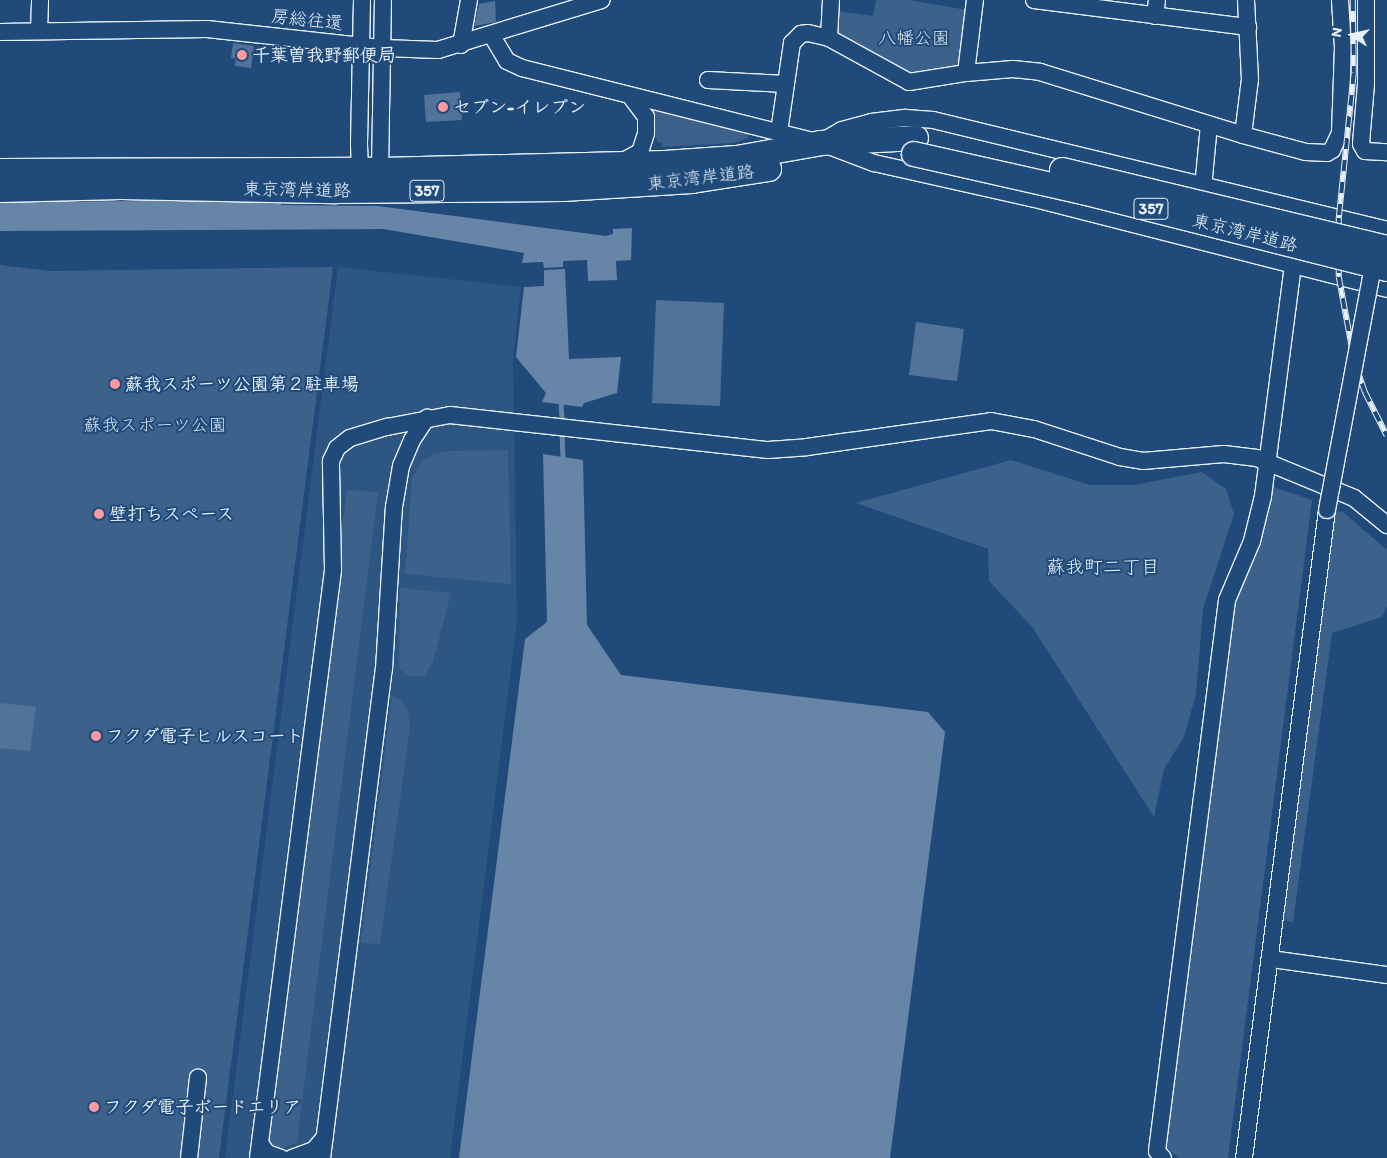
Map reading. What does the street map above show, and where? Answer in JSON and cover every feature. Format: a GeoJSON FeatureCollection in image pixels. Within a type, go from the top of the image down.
{"type":"FeatureCollection","features":[{"type":"Feature","properties":{"kind":"highway","name":"東京湾岸道路"},"geometry":{"type":"LineString","coordinates":[[0,190],[185,187],[737,158],[822,142],[917,155]]}},
{"type":"Feature","properties":{"kind":"highway","name":"東京湾岸道路"},"geometry":{"type":"LineString","coordinates":[[0,171],[369,177],[635,186],[726,177],[851,154],[917,155],[970,148],[1382,252]]}},
{"type":"Feature","properties":{"kind":"street"},"geometry":{"type":"LineString","coordinates":[[39,31],[40,0]]}},
{"type":"Feature","properties":{"kind":"street"},"geometry":{"type":"LineString","coordinates":[[362,0],[361,45],[369,177]]}},
{"type":"Feature","properties":{"kind":"street"},"geometry":{"type":"LineString","coordinates":[[369,177],[382,48],[383,0]]}},
{"type":"Feature","properties":{"kind":"street"},"geometry":{"type":"LineString","coordinates":[[461,45],[469,0]]}},
{"type":"Feature","properties":{"kind":"street"},"geometry":{"type":"LineString","coordinates":[[828,38],[831,0]]}},
{"type":"Feature","properties":{"kind":"street"},"geometry":{"type":"LineString","coordinates":[[966,73],[975,0]]}},
{"type":"Feature","properties":{"kind":"street"},"geometry":{"type":"LineString","coordinates":[[1034,0],[1156,8],[1248,27]]}},
{"type":"Feature","properties":{"kind":"street"},"geometry":{"type":"LineString","coordinates":[[1243,135],[1250,80],[1246,0]]}},
{"type":"Feature","properties":{"kind":"street"},"geometry":{"type":"LineString","coordinates":[[779,132],[786,84],[796,38],[808,33],[828,38],[909,82],[966,73],[1013,69],[1040,72],[1209,125],[1306,152],[1332,150],[1340,134],[1343,48],[1340,0]]}},
{"type":"Feature","properties":{"kind":"street"},"geometry":{"type":"LineString","coordinates":[[1366,0],[1366,84],[1361,144],[1365,151],[1387,152]]}},
{"type":"Feature","properties":{"kind":"street","name":"房総往還"},"geometry":{"type":"LineString","coordinates":[[0,32],[207,29],[382,48],[438,50],[492,36],[595,1]]}},
{"type":"Feature","properties":{"kind":"street"},"geometry":{"type":"LineString","coordinates":[[492,36],[503,56],[514,65],[631,97],[822,142],[851,154]]}},
{"type":"Feature","properties":{"kind":"street"},"geometry":{"type":"LineString","coordinates":[[708,80],[786,84]]}},
{"type":"Feature","properties":{"kind":"street"},"geometry":{"type":"LineString","coordinates":[[616,164],[640,152],[644,144],[646,118],[631,97]]}},
{"type":"Feature","properties":{"kind":"street"},"geometry":{"type":"LineString","coordinates":[[822,142],[842,130],[871,122],[906,118],[933,120],[1203,188],[1348,220],[1382,252],[1327,510],[1244,1158]]}},
{"type":"Feature","properties":{"kind":"street"},"geometry":{"type":"LineString","coordinates":[[1203,188],[1209,125]]}},
{"type":"Feature","properties":{"kind":"street"},"geometry":{"type":"LineString","coordinates":[[917,155],[1294,266],[1387,289]]}},
{"type":"Feature","properties":{"kind":"street"},"geometry":{"type":"LineString","coordinates":[[1345,278],[1348,220]]}},
{"type":"Feature","properties":{"kind":"street"},"geometry":{"type":"LineString","coordinates":[[1163,1158],[1157,1151],[1227,600],[1252,541],[1263,496],[1294,266]]}},
{"type":"Feature","properties":{"kind":"street"},"geometry":{"type":"LineString","coordinates":[[281,1158],[259,1151],[333,570],[331,461],[337,448],[350,438],[426,418],[450,414],[535,426],[768,450],[806,447],[991,421],[1034,429],[1120,457],[1143,460],[1224,454],[1267,461],[1354,498],[1387,525]]}},
{"type":"Feature","properties":{"kind":"street"},"geometry":{"type":"LineString","coordinates":[[322,1158],[384,669],[394,507],[401,466],[412,440],[426,418]]}},
{"type":"Feature","properties":{"kind":"street"},"geometry":{"type":"LineString","coordinates":[[1271,959],[1387,975]]}},
{"type":"Feature","properties":{"kind":"street"},"geometry":{"type":"LineString","coordinates":[[189,1158],[198,1078]]}},
{"type":"Feature","properties":{"kind":"street"},"geometry":{"type":"LineString","coordinates":[[292,1158],[314,1150],[325,1137]]}},
{"type":"Feature","properties":{"kind":"shaded area"},"geometry":{"type":"Polygon","coordinates":[[[280,200],[281,205],[378,206],[606,236],[613,234],[613,229],[632,228],[631,260],[616,261],[617,280],[588,281],[587,260],[563,261],[563,267],[544,268],[543,262],[522,263],[524,253],[383,229],[0,231],[0,202],[280,200]]]}},
{"type":"Feature","properties":{"kind":"shaded area"},"geometry":{"type":"Polygon","coordinates":[[[338,267],[521,287],[513,359],[517,622],[450,1158],[225,1158],[338,267]]]}},
{"type":"Feature","properties":{"kind":"shaded area"},"geometry":{"type":"Polygon","coordinates":[[[565,269],[569,359],[621,357],[617,393],[584,403],[582,407],[542,402],[546,393],[516,357],[524,287],[544,286],[544,270],[565,269]]]}},
{"type":"Feature","properties":{"kind":"shaded area"},"geometry":{"type":"Polygon","coordinates":[[[543,454],[583,460],[587,625],[621,675],[928,712],[945,732],[890,1158],[459,1158],[525,639],[547,622],[543,454]]]}},
{"type":"Feature","properties":{"kind":"green space","name":"八幡公園"},"geometry":{"type":"Polygon","coordinates":[[[876,0],[908,0],[967,10],[960,68],[911,77],[831,37],[836,11],[873,16],[876,0]]]}},
{"type":"Feature","properties":{"kind":"green space"},"geometry":{"type":"Polygon","coordinates":[[[651,110],[748,133],[748,138],[734,143],[662,147],[662,143],[657,142],[651,110]]]}},
{"type":"Feature","properties":{"kind":"green space","name":"蘇我スポーツ公園"},"geometry":{"type":"Polygon","coordinates":[[[0,265],[50,271],[333,267],[219,1158],[0,1158],[0,265]]]}},
{"type":"Feature","properties":{"kind":"green space"},"geometry":{"type":"Polygon","coordinates":[[[508,450],[511,584],[405,574],[412,478],[422,462],[433,454],[450,451],[508,450]]]}},
{"type":"Feature","properties":{"kind":"green space"},"geometry":{"type":"Polygon","coordinates":[[[1011,460],[1090,485],[1134,485],[1202,472],[1226,489],[1234,514],[1203,609],[1196,694],[1184,737],[1164,769],[1154,817],[1033,628],[989,581],[988,549],[856,503],[1011,460]]]}},
{"type":"Feature","properties":{"kind":"green space"},"geometry":{"type":"Polygon","coordinates":[[[1273,487],[1312,500],[1228,1158],[1179,1158],[1165,1146],[1237,594],[1258,551],[1273,487]]]}},
{"type":"Feature","properties":{"kind":"green space"},"geometry":{"type":"Polygon","coordinates":[[[347,490],[378,492],[297,1143],[279,1149],[270,1143],[266,1134],[347,490]]]}},
{"type":"Feature","properties":{"kind":"green space"},"geometry":{"type":"Polygon","coordinates":[[[1333,511],[1343,512],[1387,550],[1387,606],[1382,617],[1332,633],[1293,922],[1281,920],[1333,511]]]}},
{"type":"Feature","properties":{"kind":"green space"},"geometry":{"type":"Polygon","coordinates":[[[400,588],[451,593],[433,662],[424,676],[409,676],[399,668],[400,588]]]}},
{"type":"Feature","properties":{"kind":"green space"},"geometry":{"type":"Polygon","coordinates":[[[392,697],[401,700],[408,710],[410,727],[380,944],[361,943],[392,697]]]}},
{"type":"Feature","properties":{"kind":"building"},"geometry":{"type":"Polygon","coordinates":[[[495,1],[496,22],[474,26],[479,4],[495,1]]]}},
{"type":"Feature","properties":{"kind":"building"},"geometry":{"type":"Polygon","coordinates":[[[233,43],[254,46],[251,68],[235,66],[236,59],[231,58],[233,43]]]}},
{"type":"Feature","properties":{"kind":"building","name":"セブン-イレブン"},"geometry":{"type":"Polygon","coordinates":[[[460,92],[462,120],[426,122],[424,95],[460,92]]]}},
{"type":"Feature","properties":{"kind":"building"},"geometry":{"type":"Polygon","coordinates":[[[656,300],[724,303],[720,406],[652,403],[656,300]]]}},
{"type":"Feature","properties":{"kind":"building"},"geometry":{"type":"Polygon","coordinates":[[[916,322],[964,329],[957,381],[909,375],[916,322]]]}},
{"type":"Feature","properties":{"kind":"building"},"geometry":{"type":"Polygon","coordinates":[[[0,703],[36,707],[30,751],[0,748],[0,703]]]}},
{"type":"Feature","properties":{"kind":"waterway"},"geometry":{"type":"LineString","coordinates":[[561,401],[562,423]]}},
{"type":"Feature","properties":{"kind":"waterway"},"geometry":{"type":"LineString","coordinates":[[562,431],[563,463]]}},
{"type":"Feature","properties":{"kind":"railway"},"geometry":{"type":"LineString","coordinates":[[1353,0],[1354,73],[1339,218],[1339,277],[1355,363],[1365,392],[1387,436]]}},
{"type":"Feature","properties":{"kind":"place","name":"千葉曽我野郵便局"},"geometry":{"type":"Point","coordinates":[242,55]}},
{"type":"Feature","properties":{"kind":"place","name":"セブン-イレブン"},"geometry":{"type":"Point","coordinates":[443,107]}},
{"type":"Feature","properties":{"kind":"place","name":"蘇我スポーツ公園第２駐車場"},"geometry":{"type":"Point","coordinates":[115,384]}},
{"type":"Feature","properties":{"kind":"place","name":"壁打ちスペース"},"geometry":{"type":"Point","coordinates":[99,514]}},
{"type":"Feature","properties":{"kind":"place","name":"フクダ電子ヒルスコート"},"geometry":{"type":"Point","coordinates":[96,736]}},
{"type":"Feature","properties":{"kind":"place","name":"フクダ電子ボードエリア"},"geometry":{"type":"Point","coordinates":[94,1107]}},
{"type":"Feature","properties":{"kind":"district","name":"蘇我町二丁目"},"geometry":{"type":"Point","coordinates":[1103,567]}}]}
